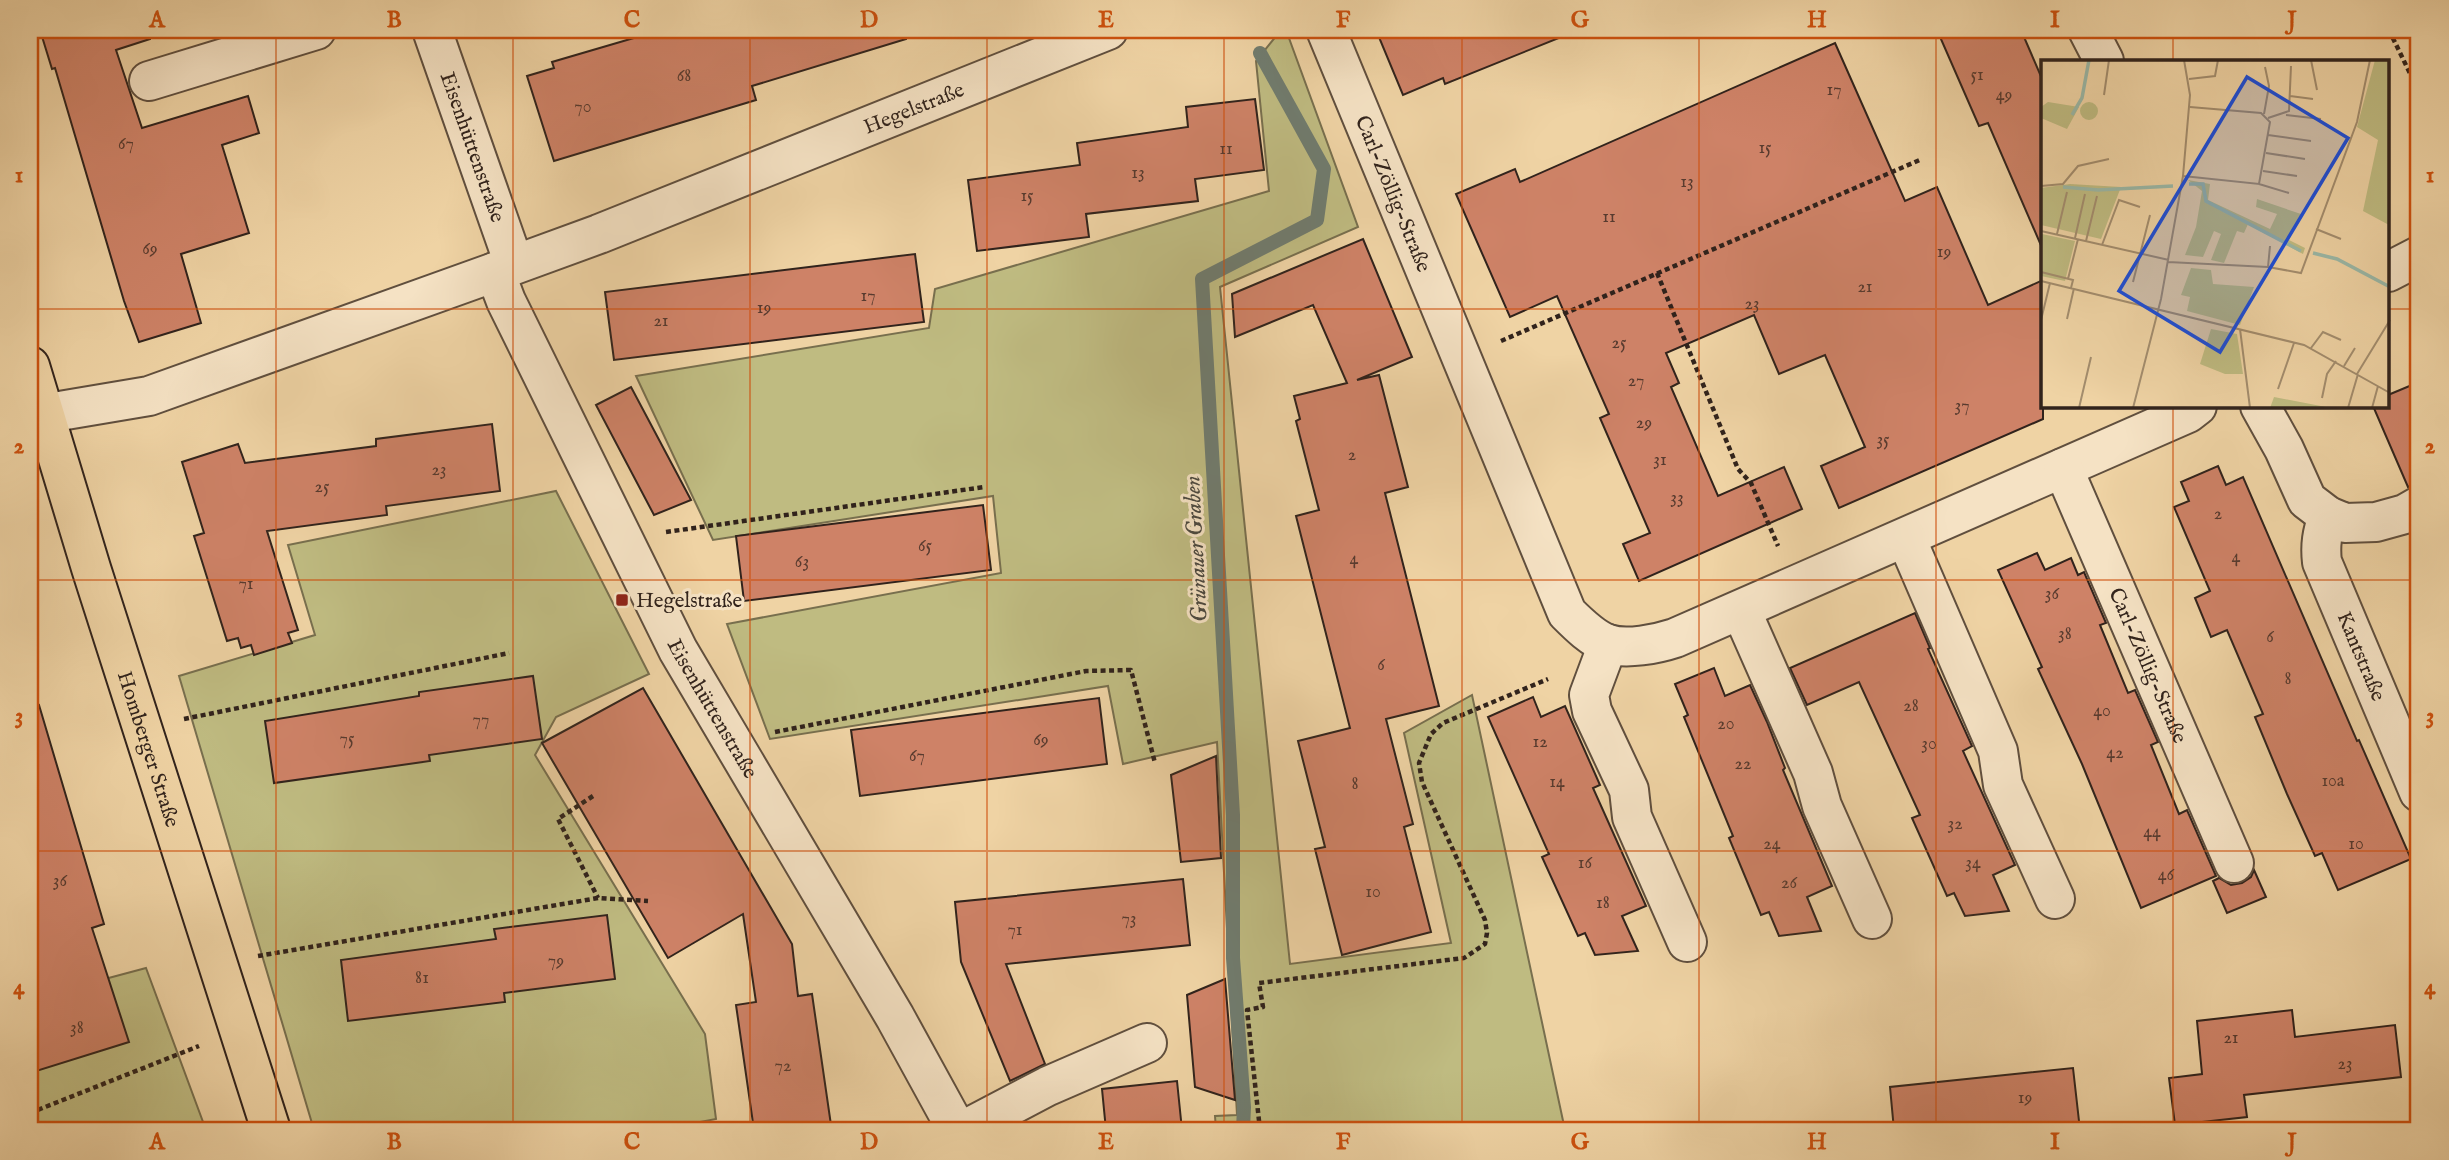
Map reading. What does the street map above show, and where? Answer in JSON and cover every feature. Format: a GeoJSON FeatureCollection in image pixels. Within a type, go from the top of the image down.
{"type":"FeatureCollection","features":[{"type":"Feature","properties":{"kind":"main road","name":"Homberger Straße"},"geometry":{"type":"LineString","coordinates":[[30,366],[37,414],[271,1130]]}},
{"type":"Feature","properties":{"kind":"street"},"geometry":{"type":"LineString","coordinates":[[149,81],[316,30]]}},
{"type":"Feature","properties":{"kind":"street","name":"Eisenhüttenstraße"},"geometry":{"type":"LineString","coordinates":[[432,30],[505,268],[506,301],[678,650],[895,1017],[957,1130]]}},
{"type":"Feature","properties":{"kind":"street","name":"Hegelstraße"},"geometry":{"type":"LineString","coordinates":[[37,414],[149,396],[599,234],[1108,30]]}},
{"type":"Feature","properties":{"kind":"street","name":"Carl-Zöllig-Straße"},"geometry":{"type":"LineString","coordinates":[[1326,30],[1567,613],[1606,650]]}},
{"type":"Feature","properties":{"kind":"street"},"geometry":{"type":"LineString","coordinates":[[2088,30],[2103,60]]}},
{"type":"Feature","properties":{"kind":"street"},"geometry":{"type":"LineString","coordinates":[[2390,271],[2419,256]]}},
{"type":"Feature","properties":{"kind":"street"},"geometry":{"type":"LineString","coordinates":[[1687,942],[1632,817],[1629,790],[1592,711],[1589,695],[1606,650],[1650,646],[1675,638],[2194,408]]}},
{"type":"Feature","properties":{"kind":"street"},"geometry":{"type":"LineString","coordinates":[[2261,408],[2307,500],[2328,516],[2345,523],[2376,522],[2419,506]]}},
{"type":"Feature","properties":{"kind":"street","name":"Carl-Zöllig-Straße"},"geometry":{"type":"LineString","coordinates":[[2063,468],[2234,863]]}},
{"type":"Feature","properties":{"kind":"street","name":"Kantstraße"},"geometry":{"type":"LineString","coordinates":[[2328,516],[2321,534],[2322,562],[2419,792]]}},
{"type":"Feature","properties":{"kind":"street"},"geometry":{"type":"LineString","coordinates":[[1906,538],[1998,751],[2003,785],[2054,899]]}},
{"type":"Feature","properties":{"kind":"street"},"geometry":{"type":"LineString","coordinates":[[1741,610],[1813,773],[1822,806],[1872,919]]}},
{"type":"Feature","properties":{"kind":"street"},"geometry":{"type":"LineString","coordinates":[[964,1130],[1048,1086],[1147,1043]]}},
{"type":"Feature","properties":{"kind":"path"},"geometry":{"type":"LineString","coordinates":[[2389,30],[2419,92]]}},
{"type":"Feature","properties":{"kind":"path"},"geometry":{"type":"LineString","coordinates":[[1461,358],[1922,159]]}},
{"type":"Feature","properties":{"kind":"path"},"geometry":{"type":"LineString","coordinates":[[1657,273],[1738,469],[1751,482],[1762,507]]}},
{"type":"Feature","properties":{"kind":"path"},"geometry":{"type":"LineString","coordinates":[[624,538],[984,486]]}},
{"type":"Feature","properties":{"kind":"path"},"geometry":{"type":"LineString","coordinates":[[1260,1130],[1247,1010],[1263,1007],[1259,983],[1464,958],[1485,944],[1485,920],[1422,782],[1419,763],[1431,734],[1443,723],[1606,650]]}},
{"type":"Feature","properties":{"kind":"path"},"geometry":{"type":"LineString","coordinates":[[176,720],[509,653]]}},
{"type":"Feature","properties":{"kind":"path"},"geometry":{"type":"LineString","coordinates":[[732,741],[1086,671],[1131,670],[1155,762]]}},
{"type":"Feature","properties":{"kind":"path"},"geometry":{"type":"LineString","coordinates":[[593,796],[558,819],[598,898]]}},
{"type":"Feature","properties":{"kind":"path"},"geometry":{"type":"LineString","coordinates":[[254,957],[598,898],[648,901]]}},
{"type":"Feature","properties":{"kind":"path"},"geometry":{"type":"LineString","coordinates":[[30,1113],[239,1030]]}},
{"type":"Feature","properties":{"kind":"shaded area"},"geometry":{"type":"Polygon","coordinates":[[[1281,30],[1286,30],[1358,227],[1220,287],[1290,964],[1451,943],[1404,733],[1472,695],[1565,1130],[1216,1130],[1215,1116],[1237,1115],[1217,742],[1123,764],[1108,686],[770,739],[727,624],[1001,573],[993,496],[713,540],[636,376],[929,328],[935,289],[1269,191],[1256,61],[1281,30]]]}},
{"type":"Feature","properties":{"kind":"shaded area"},"geometry":{"type":"Polygon","coordinates":[[[556,491],[649,674],[556,717],[535,755],[705,1034],[716,1119],[658,1130],[314,1130],[179,676],[315,635],[288,545],[556,491]]]}},
{"type":"Feature","properties":{"kind":"shaded area"},"geometry":{"type":"Polygon","coordinates":[[[146,968],[206,1130],[30,1130],[30,999],[146,968]]]}},
{"type":"Feature","properties":{"kind":"building"},"geometry":{"type":"Polygon","coordinates":[[[40,30],[149,30],[150,39],[116,50],[142,128],[248,96],[259,133],[222,145],[249,233],[181,254],[201,323],[139,342],[124,301],[55,68],[52,69],[40,30]]]}},
{"type":"Feature","properties":{"kind":"building"},"geometry":{"type":"Polygon","coordinates":[[[661,30],[905,30],[906,39],[752,86],[756,100],[554,161],[527,76],[554,68],[552,62],[661,30]]]}},
{"type":"Feature","properties":{"kind":"building"},"geometry":{"type":"Polygon","coordinates":[[[1376,30],[1576,31],[1445,84],[1443,78],[1403,95],[1376,30]]]}},
{"type":"Feature","properties":{"kind":"building"},"geometry":{"type":"Polygon","coordinates":[[[1937,30],[2021,30],[2041,76],[2041,245],[1988,123],[1979,126],[1937,30]]]}},
{"type":"Feature","properties":{"kind":"building"},"geometry":{"type":"Polygon","coordinates":[[[1835,43],[1905,201],[1937,187],[1988,305],[2041,281],[2043,419],[1839,508],[1821,466],[1865,447],[1825,355],[1779,374],[1754,315],[1666,353],[1679,383],[1671,387],[1718,496],[1784,467],[1802,509],[1639,581],[1623,544],[1650,533],[1600,418],[1609,414],[1557,296],[1510,317],[1456,194],[1515,169],[1520,182],[1835,43]]]}},
{"type":"Feature","properties":{"kind":"building"},"geometry":{"type":"Polygon","coordinates":[[[1255,99],[1264,170],[1195,179],[1198,201],[1086,214],[1089,237],[977,251],[968,180],[1080,165],[1077,143],[1188,127],[1186,107],[1255,99]]]}},
{"type":"Feature","properties":{"kind":"building"},"geometry":{"type":"Polygon","coordinates":[[[1363,239],[1412,357],[1357,380],[1379,375],[1408,487],[1385,493],[1439,706],[1386,719],[1413,824],[1404,827],[1431,932],[1342,955],[1315,849],[1325,847],[1298,741],[1350,728],[1296,516],[1319,510],[1296,421],[1300,419],[1294,396],[1347,383],[1313,305],[1235,337],[1232,294],[1363,239]]]}},
{"type":"Feature","properties":{"kind":"building"},"geometry":{"type":"Polygon","coordinates":[[[915,254],[924,322],[614,360],[605,292],[915,254]]]}},
{"type":"Feature","properties":{"kind":"building"},"geometry":{"type":"Polygon","coordinates":[[[2419,382],[2419,484],[2408,487],[2374,408],[2390,408],[2390,394],[2419,382]]]}},
{"type":"Feature","properties":{"kind":"building"},"geometry":{"type":"Polygon","coordinates":[[[631,387],[691,500],[654,515],[596,405],[631,387]]]}},
{"type":"Feature","properties":{"kind":"building"},"geometry":{"type":"Polygon","coordinates":[[[492,424],[500,491],[386,506],[387,515],[267,531],[298,630],[288,633],[292,643],[254,655],[251,645],[241,648],[238,638],[227,641],[194,536],[204,533],[182,462],[238,444],[245,463],[376,446],[376,439],[492,424]]]}},
{"type":"Feature","properties":{"kind":"building"},"geometry":{"type":"Polygon","coordinates":[[[2218,466],[2226,485],[2243,477],[2411,859],[2338,890],[2322,853],[2315,856],[2287,794],[2255,717],[2263,714],[2227,630],[2211,637],[2195,598],[2210,591],[2174,507],[2189,501],[2181,482],[2218,466]]]}},
{"type":"Feature","properties":{"kind":"building"},"geometry":{"type":"Polygon","coordinates":[[[983,505],[991,570],[744,601],[736,536],[983,505]]]}},
{"type":"Feature","properties":{"kind":"building"},"geometry":{"type":"Polygon","coordinates":[[[2037,553],[2045,570],[2071,558],[2078,575],[2084,572],[2106,623],[2100,625],[2128,693],[2135,690],[2158,742],[2151,745],[2179,814],[2187,810],[2216,876],[2141,908],[2082,764],[2038,669],[2042,667],[1998,570],[2037,553]]]}},
{"type":"Feature","properties":{"kind":"building"},"geometry":{"type":"Polygon","coordinates":[[[1915,613],[1930,648],[1928,649],[1972,746],[1963,751],[2015,865],[1993,875],[2009,911],[1965,916],[1954,893],[1947,896],[1912,818],[1920,815],[1859,682],[1807,705],[1790,668],[1915,613]]]}},
{"type":"Feature","properties":{"kind":"building"},"geometry":{"type":"Polygon","coordinates":[[[1714,668],[1725,696],[1750,685],[1767,722],[1785,768],[1783,770],[1832,886],[1807,897],[1821,931],[1779,936],[1769,912],[1761,915],[1729,838],[1733,836],[1684,717],[1688,715],[1675,684],[1714,668]]]}},
{"type":"Feature","properties":{"kind":"building"},"geometry":{"type":"Polygon","coordinates":[[[533,676],[542,739],[429,755],[430,761],[274,783],[265,721],[419,696],[419,692],[533,676]]]}},
{"type":"Feature","properties":{"kind":"building"},"geometry":{"type":"Polygon","coordinates":[[[643,688],[792,944],[798,996],[812,994],[831,1125],[795,1130],[754,1130],[736,1005],[756,1002],[743,914],[668,958],[542,743],[643,688]]]}},
{"type":"Feature","properties":{"kind":"building"},"geometry":{"type":"Polygon","coordinates":[[[1533,697],[1541,717],[1565,706],[1600,785],[1593,788],[1646,906],[1622,916],[1638,951],[1595,955],[1585,933],[1578,936],[1542,857],[1549,854],[1488,717],[1533,697]]]}},
{"type":"Feature","properties":{"kind":"building"},"geometry":{"type":"Polygon","coordinates":[[[1099,698],[1107,764],[860,796],[851,730],[1099,698]]]}},
{"type":"Feature","properties":{"kind":"building"},"geometry":{"type":"Polygon","coordinates":[[[39,705],[104,924],[92,928],[129,1042],[30,1073],[30,707],[39,705]]]}},
{"type":"Feature","properties":{"kind":"building"},"geometry":{"type":"Polygon","coordinates":[[[1216,756],[1221,858],[1181,862],[1171,775],[1216,756]]]}},
{"type":"Feature","properties":{"kind":"building"},"geometry":{"type":"Polygon","coordinates":[[[2254,870],[2266,897],[2227,913],[2213,881],[2219,878],[2231,885],[2242,883],[2251,877],[2254,870]]]}},
{"type":"Feature","properties":{"kind":"building"},"geometry":{"type":"Polygon","coordinates":[[[1183,879],[1190,945],[1006,964],[1045,1064],[1010,1081],[961,962],[955,902],[1183,879]]]}},
{"type":"Feature","properties":{"kind":"building"},"geometry":{"type":"Polygon","coordinates":[[[607,915],[615,979],[504,993],[505,1002],[348,1021],[341,960],[496,939],[494,929],[607,915]]]}},
{"type":"Feature","properties":{"kind":"building"},"geometry":{"type":"Polygon","coordinates":[[[1225,979],[1235,1100],[1195,1087],[1187,995],[1225,979]]]}},
{"type":"Feature","properties":{"kind":"building"},"geometry":{"type":"Polygon","coordinates":[[[2292,1010],[2295,1037],[2395,1025],[2401,1077],[2244,1095],[2247,1117],[2175,1125],[2169,1078],[2202,1074],[2197,1021],[2292,1010]]]}},
{"type":"Feature","properties":{"kind":"building"},"geometry":{"type":"Polygon","coordinates":[[[2073,1068],[2080,1130],[1894,1130],[1890,1087],[2073,1068]]]}},
{"type":"Feature","properties":{"kind":"building"},"geometry":{"type":"Polygon","coordinates":[[[1177,1081],[1182,1130],[1106,1130],[1102,1089],[1177,1081]]]}},
{"type":"Feature","properties":{"kind":"waterway","name":"Grünauer Graben"},"geometry":{"type":"LineString","coordinates":[[1243,1130],[1244,1107],[1233,958],[1233,815],[1202,279],[1317,220],[1324,169],[1260,53]]}},
{"type":"Feature","properties":{"kind":"place","name":"Hegelstraße"},"geometry":{"type":"Point","coordinates":[622,600]}}]}
